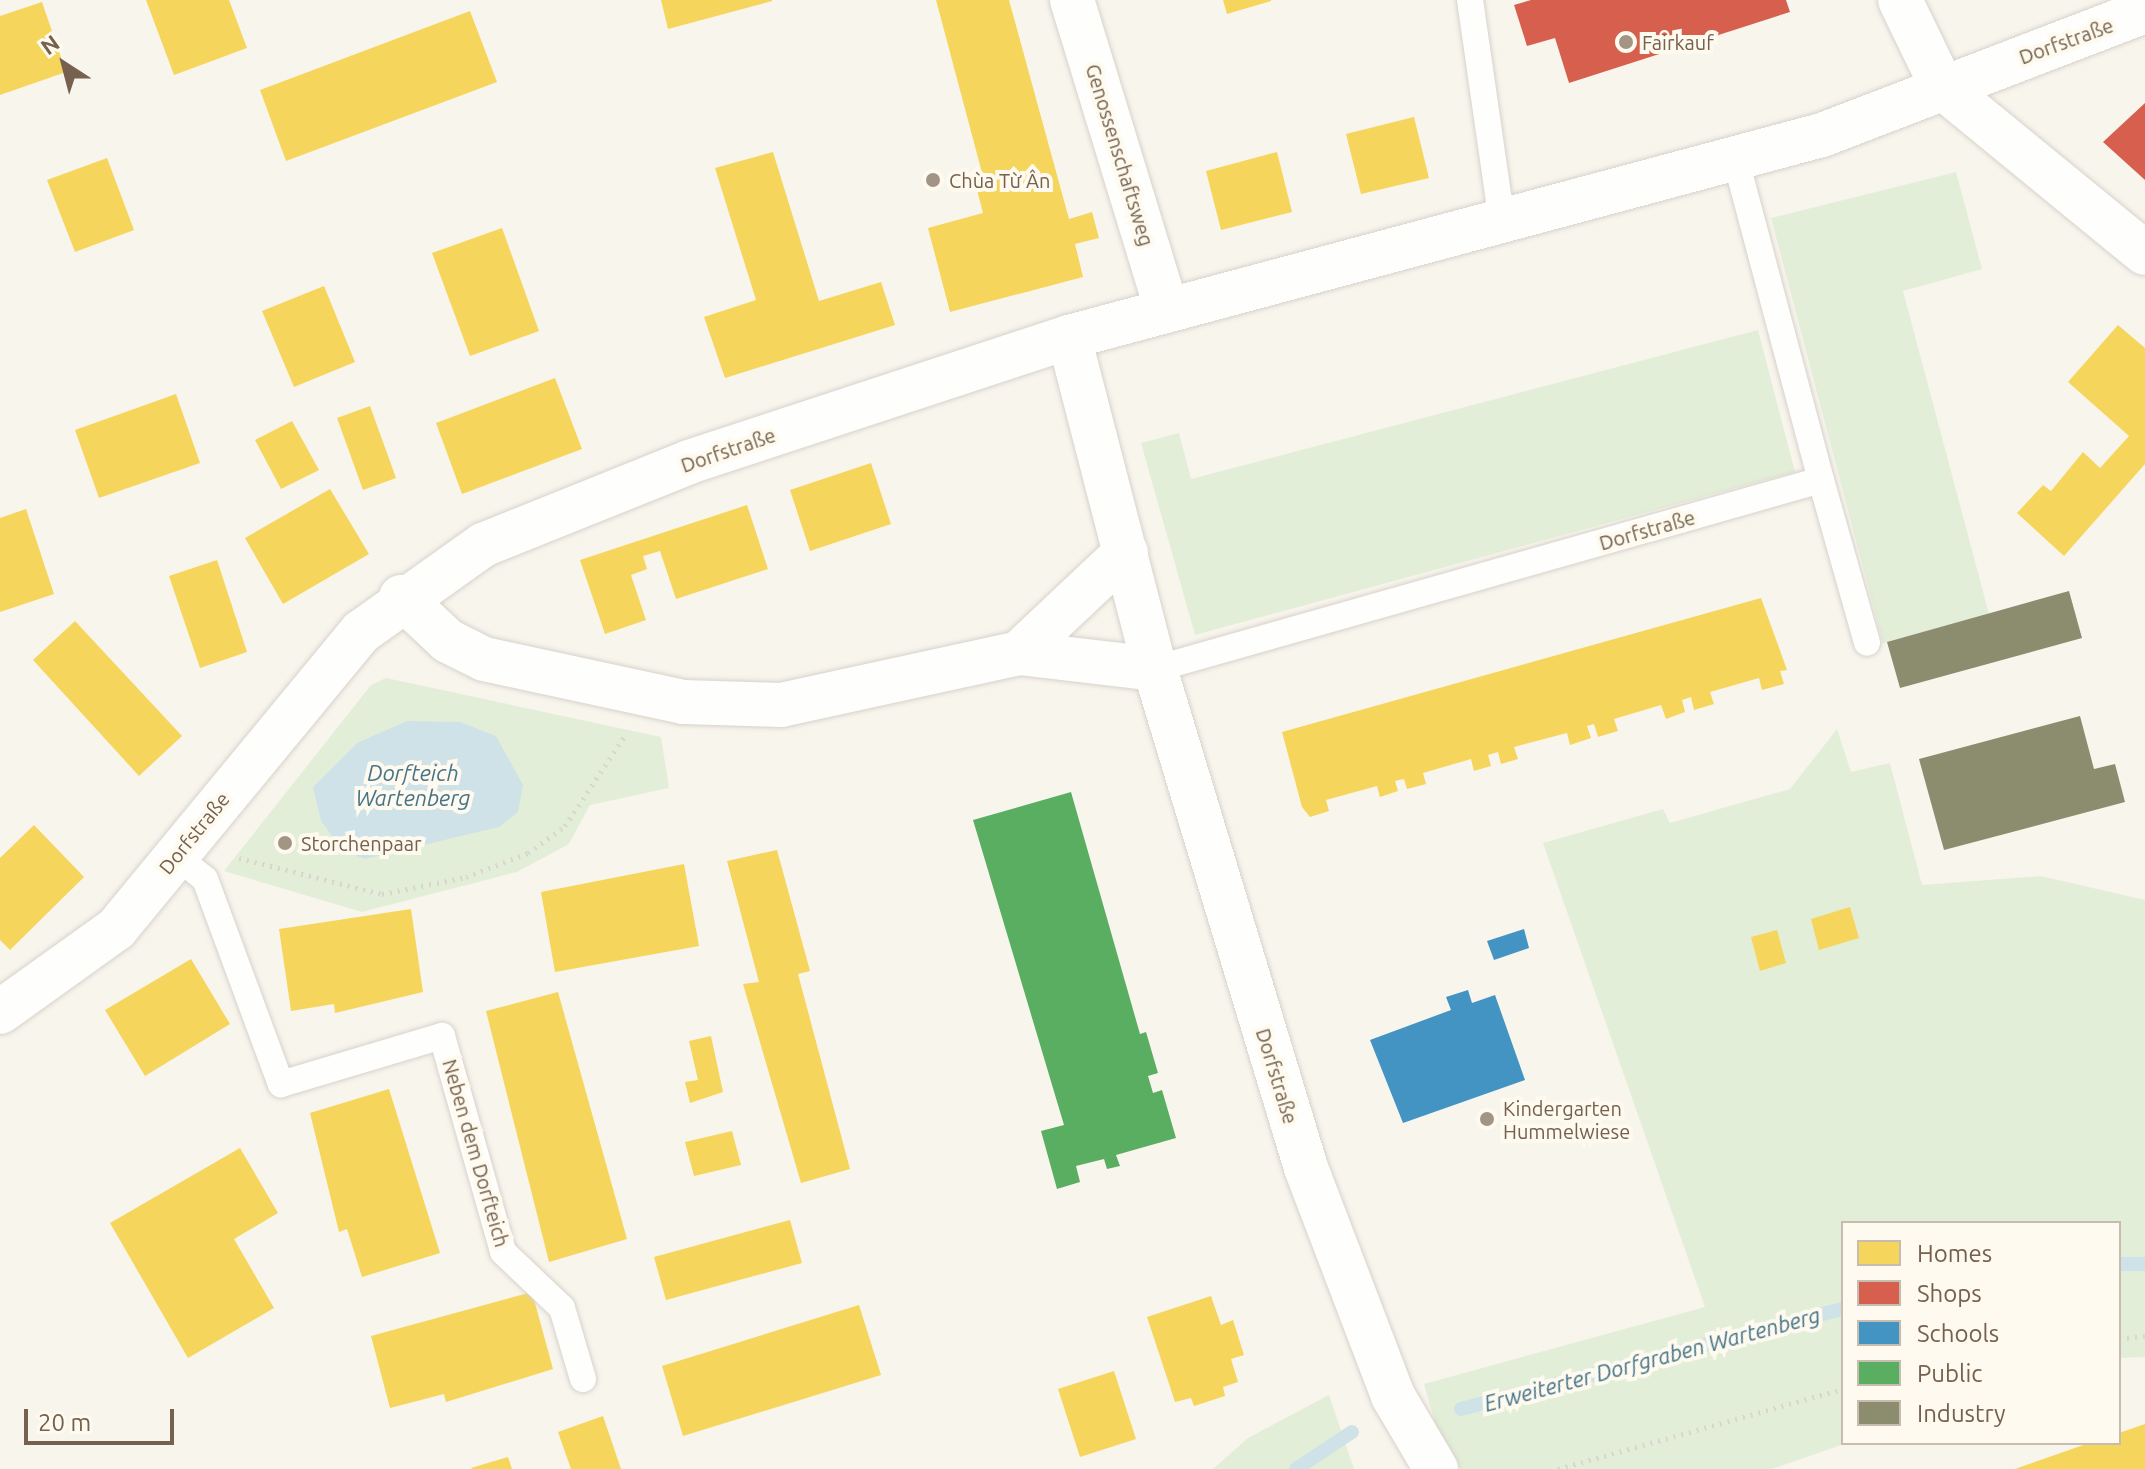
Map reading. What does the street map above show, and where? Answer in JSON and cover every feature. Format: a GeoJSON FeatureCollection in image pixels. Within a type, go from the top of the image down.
{"type":"FeatureCollection","features":[{"type":"Feature","properties":{"kind":"street","name":"Genossenschaftsweg"},"geometry":{"type":"LineString","coordinates":[[1072,0],[1167,311]]}},
{"type":"Feature","properties":{"kind":"street"},"geometry":{"type":"LineString","coordinates":[[1900,0],[1942,87],[2145,253]]}},
{"type":"Feature","properties":{"kind":"street","name":"Dorfstraße"},"geometry":{"type":"LineString","coordinates":[[0,1012],[116,929],[361,632],[401,597],[483,545],[689,462],[1069,337],[1736,161],[2145,11]]}},
{"type":"Feature","properties":{"kind":"street","name":"Dorfstraße"},"geometry":{"type":"LineString","coordinates":[[1069,337],[1155,669],[1306,1168],[1393,1396],[1436,1469]]}},
{"type":"Feature","properties":{"kind":"street"},"geometry":{"type":"LineString","coordinates":[[1019,653],[1126,552]]}},
{"type":"Feature","properties":{"kind":"street","name":"Dorfstraße"},"geometry":{"type":"LineString","coordinates":[[401,597],[448,641],[484,659],[648,694],[781,705],[1019,653],[1155,669]]}},
{"type":"Feature","properties":{"kind":"lane"},"geometry":{"type":"LineString","coordinates":[[1470,0],[1502,223]]}},
{"type":"Feature","properties":{"kind":"lane"},"geometry":{"type":"LineString","coordinates":[[1736,161],[1867,643]]}},
{"type":"Feature","properties":{"kind":"lane","name":"Dorfstraße"},"geometry":{"type":"LineString","coordinates":[[1155,669],[1821,480]]}},
{"type":"Feature","properties":{"kind":"lane","name":"Neben dem Dorfteich"},"geometry":{"type":"LineString","coordinates":[[175,855],[205,879],[281,1084],[442,1036],[503,1252],[562,1308],[583,1379]]}},
{"type":"Feature","properties":{"kind":"path"},"geometry":{"type":"LineString","coordinates":[[224,854],[382,894],[466,877],[528,853],[565,826],[648,694]]}},
{"type":"Feature","properties":{"kind":"path"},"geometry":{"type":"LineString","coordinates":[[2121,1339],[2145,1336]]}},
{"type":"Feature","properties":{"kind":"path"},"geometry":{"type":"LineString","coordinates":[[1558,1469],[1841,1390]]}},
{"type":"Feature","properties":{"kind":"green space"},"geometry":{"type":"Polygon","coordinates":[[[1956,172],[1982,269],[1903,291],[1989,614],[1883,643],[1771,218],[1956,172]]]}},
{"type":"Feature","properties":{"kind":"green space"},"geometry":{"type":"Polygon","coordinates":[[[1758,330],[1795,472],[1195,635],[1141,443],[1179,433],[1191,479],[1758,330]]]}},
{"type":"Feature","properties":{"kind":"green space"},"geometry":{"type":"Polygon","coordinates":[[[386,678],[661,737],[669,788],[590,805],[569,844],[517,872],[362,912],[224,871],[371,685],[386,678]]]}},
{"type":"Feature","properties":{"kind":"green space"},"geometry":{"type":"Polygon","coordinates":[[[1837,729],[1851,772],[1890,763],[1922,885],[2041,876],[2145,900],[2145,1357],[2121,1358],[2121,1221],[1841,1221],[1841,1445],[1772,1469],[1461,1469],[1440,1440],[1424,1384],[1705,1307],[1543,843],[1663,809],[1670,823],[1790,789],[1837,729]]]}},
{"type":"Feature","properties":{"kind":"green space"},"geometry":{"type":"Polygon","coordinates":[[[1329,1395],[1354,1469],[1213,1469],[1248,1438],[1329,1395]]]}},
{"type":"Feature","properties":{"kind":"water","name":"Dorfteich Wartenberg"},"geometry":{"type":"Polygon","coordinates":[[[407,721],[460,722],[496,736],[523,785],[518,812],[499,827],[365,859],[343,851],[321,821],[313,787],[357,743],[407,721]]]}},
{"type":"Feature","properties":{"kind":"building: Homes"},"geometry":{"type":"Polygon","coordinates":[[[146,0],[229,0],[247,48],[174,75],[146,0]]]}},
{"type":"Feature","properties":{"kind":"building: Homes"},"geometry":{"type":"Polygon","coordinates":[[[661,0],[772,0],[772,1],[668,29],[661,0]]]}},
{"type":"Feature","properties":{"kind":"building: Homes"},"geometry":{"type":"Polygon","coordinates":[[[936,0],[1009,0],[1069,219],[1092,212],[1099,238],[1075,244],[1083,277],[950,312],[928,228],[983,213],[976,186],[985,184],[936,0]]]}},
{"type":"Feature","properties":{"kind":"building: Homes"},"geometry":{"type":"Polygon","coordinates":[[[1223,0],[1271,0],[1271,1],[1227,14],[1223,0]]]}},
{"type":"Feature","properties":{"kind":"building: Homes"},"geometry":{"type":"Polygon","coordinates":[[[42,2],[66,72],[0,95],[0,16],[42,2]]]}},
{"type":"Feature","properties":{"kind":"building: Homes"},"geometry":{"type":"Polygon","coordinates":[[[470,11],[497,82],[286,161],[260,90],[470,11]]]}},
{"type":"Feature","properties":{"kind":"building: Homes"},"geometry":{"type":"Polygon","coordinates":[[[1414,117],[1429,178],[1361,194],[1346,134],[1414,117]]]}},
{"type":"Feature","properties":{"kind":"building: Homes"},"geometry":{"type":"Polygon","coordinates":[[[773,152],[819,301],[881,282],[895,325],[725,378],[704,317],[756,300],[715,168],[773,152]]]}},
{"type":"Feature","properties":{"kind":"building: Homes"},"geometry":{"type":"Polygon","coordinates":[[[1277,152],[1292,212],[1221,230],[1206,171],[1277,152]]]}},
{"type":"Feature","properties":{"kind":"building: Homes"},"geometry":{"type":"Polygon","coordinates":[[[107,158],[134,230],[75,252],[47,180],[107,158]]]}},
{"type":"Feature","properties":{"kind":"building: Homes"},"geometry":{"type":"Polygon","coordinates":[[[502,228],[539,331],[470,356],[432,253],[502,228]]]}},
{"type":"Feature","properties":{"kind":"building: Homes"},"geometry":{"type":"Polygon","coordinates":[[[324,286],[355,362],[294,387],[262,311],[324,286]]]}},
{"type":"Feature","properties":{"kind":"building: Homes"},"geometry":{"type":"Polygon","coordinates":[[[2118,325],[2145,348],[2145,464],[2064,556],[2017,513],[2043,485],[2051,491],[2083,452],[2100,468],[2129,436],[2068,382],[2118,325]]]}},
{"type":"Feature","properties":{"kind":"building: Homes"},"geometry":{"type":"Polygon","coordinates":[[[555,378],[582,449],[462,494],[436,423],[555,378]]]}},
{"type":"Feature","properties":{"kind":"building: Homes"},"geometry":{"type":"Polygon","coordinates":[[[176,394],[200,463],[99,498],[75,430],[176,394]]]}},
{"type":"Feature","properties":{"kind":"building: Homes"},"geometry":{"type":"Polygon","coordinates":[[[370,406],[396,478],[363,490],[337,418],[370,406]]]}},
{"type":"Feature","properties":{"kind":"building: Homes"},"geometry":{"type":"Polygon","coordinates":[[[292,421],[319,470],[281,489],[255,440],[292,421]]]}},
{"type":"Feature","properties":{"kind":"building: Homes"},"geometry":{"type":"Polygon","coordinates":[[[871,463],[891,524],[810,551],[790,490],[871,463]]]}},
{"type":"Feature","properties":{"kind":"building: Homes"},"geometry":{"type":"Polygon","coordinates":[[[330,489],[369,554],[283,604],[245,538],[330,489]]]}},
{"type":"Feature","properties":{"kind":"building: Homes"},"geometry":{"type":"Polygon","coordinates":[[[747,505],[768,569],[676,599],[660,551],[643,556],[647,569],[631,575],[646,620],[605,634],[580,560],[747,505]]]}},
{"type":"Feature","properties":{"kind":"building: Homes"},"geometry":{"type":"Polygon","coordinates":[[[26,509],[54,594],[0,612],[0,518],[26,509]]]}},
{"type":"Feature","properties":{"kind":"building: Homes"},"geometry":{"type":"Polygon","coordinates":[[[217,560],[247,652],[200,668],[169,576],[217,560]]]}},
{"type":"Feature","properties":{"kind":"building: Homes"},"geometry":{"type":"Polygon","coordinates":[[[1761,598],[1787,670],[1780,671],[1784,684],[1762,690],[1759,678],[1710,692],[1714,704],[1694,710],[1691,697],[1682,700],[1685,712],[1666,719],[1661,705],[1614,719],[1618,731],[1598,737],[1594,724],[1587,726],[1591,738],[1570,745],[1567,733],[1514,747],[1518,759],[1501,764],[1498,752],[1488,755],[1491,766],[1474,771],[1471,759],[1423,773],[1426,784],[1407,789],[1404,779],[1395,781],[1398,791],[1380,797],[1377,786],[1326,800],[1329,811],[1310,817],[1302,807],[1282,732],[1761,598]]]}},
{"type":"Feature","properties":{"kind":"building: Homes"},"geometry":{"type":"Polygon","coordinates":[[[75,621],[182,736],[139,776],[33,660],[75,621]]]}},
{"type":"Feature","properties":{"kind":"building: Homes"},"geometry":{"type":"Polygon","coordinates":[[[34,825],[84,877],[10,950],[0,940],[0,858],[34,825]]]}},
{"type":"Feature","properties":{"kind":"building: Homes"},"geometry":{"type":"Polygon","coordinates":[[[777,850],[810,971],[798,974],[850,1169],[801,1183],[743,984],[759,982],[727,861],[777,850]]]}},
{"type":"Feature","properties":{"kind":"building: Homes"},"geometry":{"type":"Polygon","coordinates":[[[684,864],[699,946],[555,972],[541,892],[684,864]]]}},
{"type":"Feature","properties":{"kind":"building: Homes"},"geometry":{"type":"Polygon","coordinates":[[[1850,907],[1859,938],[1819,950],[1811,919],[1850,907]]]}},
{"type":"Feature","properties":{"kind":"building: Homes"},"geometry":{"type":"Polygon","coordinates":[[[411,909],[423,992],[335,1013],[334,1004],[291,1011],[279,929],[411,909]]]}},
{"type":"Feature","properties":{"kind":"building: Homes"},"geometry":{"type":"Polygon","coordinates":[[[1777,930],[1786,963],[1760,971],[1751,937],[1777,930]]]}},
{"type":"Feature","properties":{"kind":"building: Homes"},"geometry":{"type":"Polygon","coordinates":[[[191,959],[230,1024],[145,1076],[105,1010],[191,959]]]}},
{"type":"Feature","properties":{"kind":"building: Homes"},"geometry":{"type":"Polygon","coordinates":[[[558,992],[627,1239],[549,1262],[486,1011],[558,992]]]}},
{"type":"Feature","properties":{"kind":"building: Homes"},"geometry":{"type":"Polygon","coordinates":[[[711,1036],[723,1092],[690,1103],[685,1082],[698,1080],[689,1041],[711,1036]]]}},
{"type":"Feature","properties":{"kind":"building: Homes"},"geometry":{"type":"Polygon","coordinates":[[[389,1089],[440,1253],[362,1277],[347,1229],[339,1232],[310,1113],[389,1089]]]}},
{"type":"Feature","properties":{"kind":"building: Homes"},"geometry":{"type":"Polygon","coordinates":[[[732,1131],[741,1165],[694,1176],[685,1142],[732,1131]]]}},
{"type":"Feature","properties":{"kind":"building: Homes"},"geometry":{"type":"Polygon","coordinates":[[[240,1148],[278,1213],[234,1239],[274,1308],[188,1358],[110,1223],[240,1148]]]}},
{"type":"Feature","properties":{"kind":"building: Homes"},"geometry":{"type":"Polygon","coordinates":[[[790,1220],[802,1263],[666,1300],[654,1257],[790,1220]]]}},
{"type":"Feature","properties":{"kind":"building: Homes"},"geometry":{"type":"Polygon","coordinates":[[[532,1292],[553,1369],[446,1402],[444,1394],[390,1408],[371,1336],[532,1292]]]}},
{"type":"Feature","properties":{"kind":"building: Homes"},"geometry":{"type":"Polygon","coordinates":[[[1211,1296],[1221,1325],[1233,1320],[1244,1355],[1231,1359],[1238,1382],[1223,1387],[1225,1396],[1194,1406],[1191,1398],[1175,1402],[1147,1317],[1211,1296]]]}},
{"type":"Feature","properties":{"kind":"building: Homes"},"geometry":{"type":"Polygon","coordinates":[[[859,1305],[881,1375],[683,1436],[662,1366],[859,1305]]]}},
{"type":"Feature","properties":{"kind":"building: Homes"},"geometry":{"type":"Polygon","coordinates":[[[1114,1371],[1136,1439],[1080,1457],[1058,1389],[1114,1371]]]}},
{"type":"Feature","properties":{"kind":"building: Homes"},"geometry":{"type":"Polygon","coordinates":[[[603,1416],[621,1469],[571,1469],[558,1432],[603,1416]]]}},
{"type":"Feature","properties":{"kind":"building: Homes"},"geometry":{"type":"Polygon","coordinates":[[[2145,1424],[2145,1469],[2015,1469],[2083,1445],[2121,1445],[2121,1432],[2145,1424]]]}},
{"type":"Feature","properties":{"kind":"building: Homes"},"geometry":{"type":"Polygon","coordinates":[[[508,1457],[512,1469],[471,1468],[508,1457]]]}},
{"type":"Feature","properties":{"kind":"building: Shops","name":"Fairkauf"},"geometry":{"type":"Polygon","coordinates":[[[1531,0],[1786,0],[1790,12],[1569,83],[1555,38],[1527,46],[1514,5],[1531,0]]]}},
{"type":"Feature","properties":{"kind":"building: Shops"},"geometry":{"type":"Polygon","coordinates":[[[2145,103],[2145,180],[2103,142],[2145,103]]]}},
{"type":"Feature","properties":{"kind":"building: Schools"},"geometry":{"type":"Polygon","coordinates":[[[1524,929],[1529,948],[1494,960],[1487,941],[1524,929]]]}},
{"type":"Feature","properties":{"kind":"building: Schools"},"geometry":{"type":"Polygon","coordinates":[[[1468,990],[1472,1003],[1495,995],[1525,1080],[1403,1123],[1370,1040],[1451,1010],[1446,997],[1468,990]]]}},
{"type":"Feature","properties":{"kind":"building: Public"},"geometry":{"type":"Polygon","coordinates":[[[1071,792],[1140,1034],[1146,1032],[1158,1073],[1148,1076],[1153,1093],[1162,1090],[1176,1138],[1116,1155],[1120,1166],[1107,1169],[1104,1159],[1076,1166],[1080,1182],[1057,1189],[1041,1131],[1064,1125],[973,820],[1071,792]]]}},
{"type":"Feature","properties":{"kind":"building: Industry"},"geometry":{"type":"Polygon","coordinates":[[[2069,591],[2082,638],[1900,688],[1887,642],[2069,591]]]}},
{"type":"Feature","properties":{"kind":"building: Industry"},"geometry":{"type":"Polygon","coordinates":[[[2080,716],[2094,769],[2115,764],[2125,802],[1944,850],[1919,759],[2080,716]]]}},
{"type":"Feature","properties":{"kind":"waterway","name":"Erweiterter Dorfgraben Wartenberg"},"geometry":{"type":"LineString","coordinates":[[2121,1264],[2145,1264]]}},
{"type":"Feature","properties":{"kind":"waterway","name":"Erweiterter Dorfgraben Wartenberg"},"geometry":{"type":"LineString","coordinates":[[1461,1409],[1841,1310]]}},
{"type":"Feature","properties":{"kind":"waterway","name":"Erweiterter Dorfgraben Wartenberg"},"geometry":{"type":"LineString","coordinates":[[1296,1469],[1352,1432]]}},
{"type":"Feature","properties":{"kind":"place","name":"Fairkauf"},"geometry":{"type":"Point","coordinates":[1626,42]}},
{"type":"Feature","properties":{"kind":"place","name":"Chùa Từ Ân"},"geometry":{"type":"Point","coordinates":[933,180]}},
{"type":"Feature","properties":{"kind":"place","name":"Storchenpaar"},"geometry":{"type":"Point","coordinates":[285,843]}},
{"type":"Feature","properties":{"kind":"place","name":"Kindergarten Hummelwiese"},"geometry":{"type":"Point","coordinates":[1487,1119]}}]}
